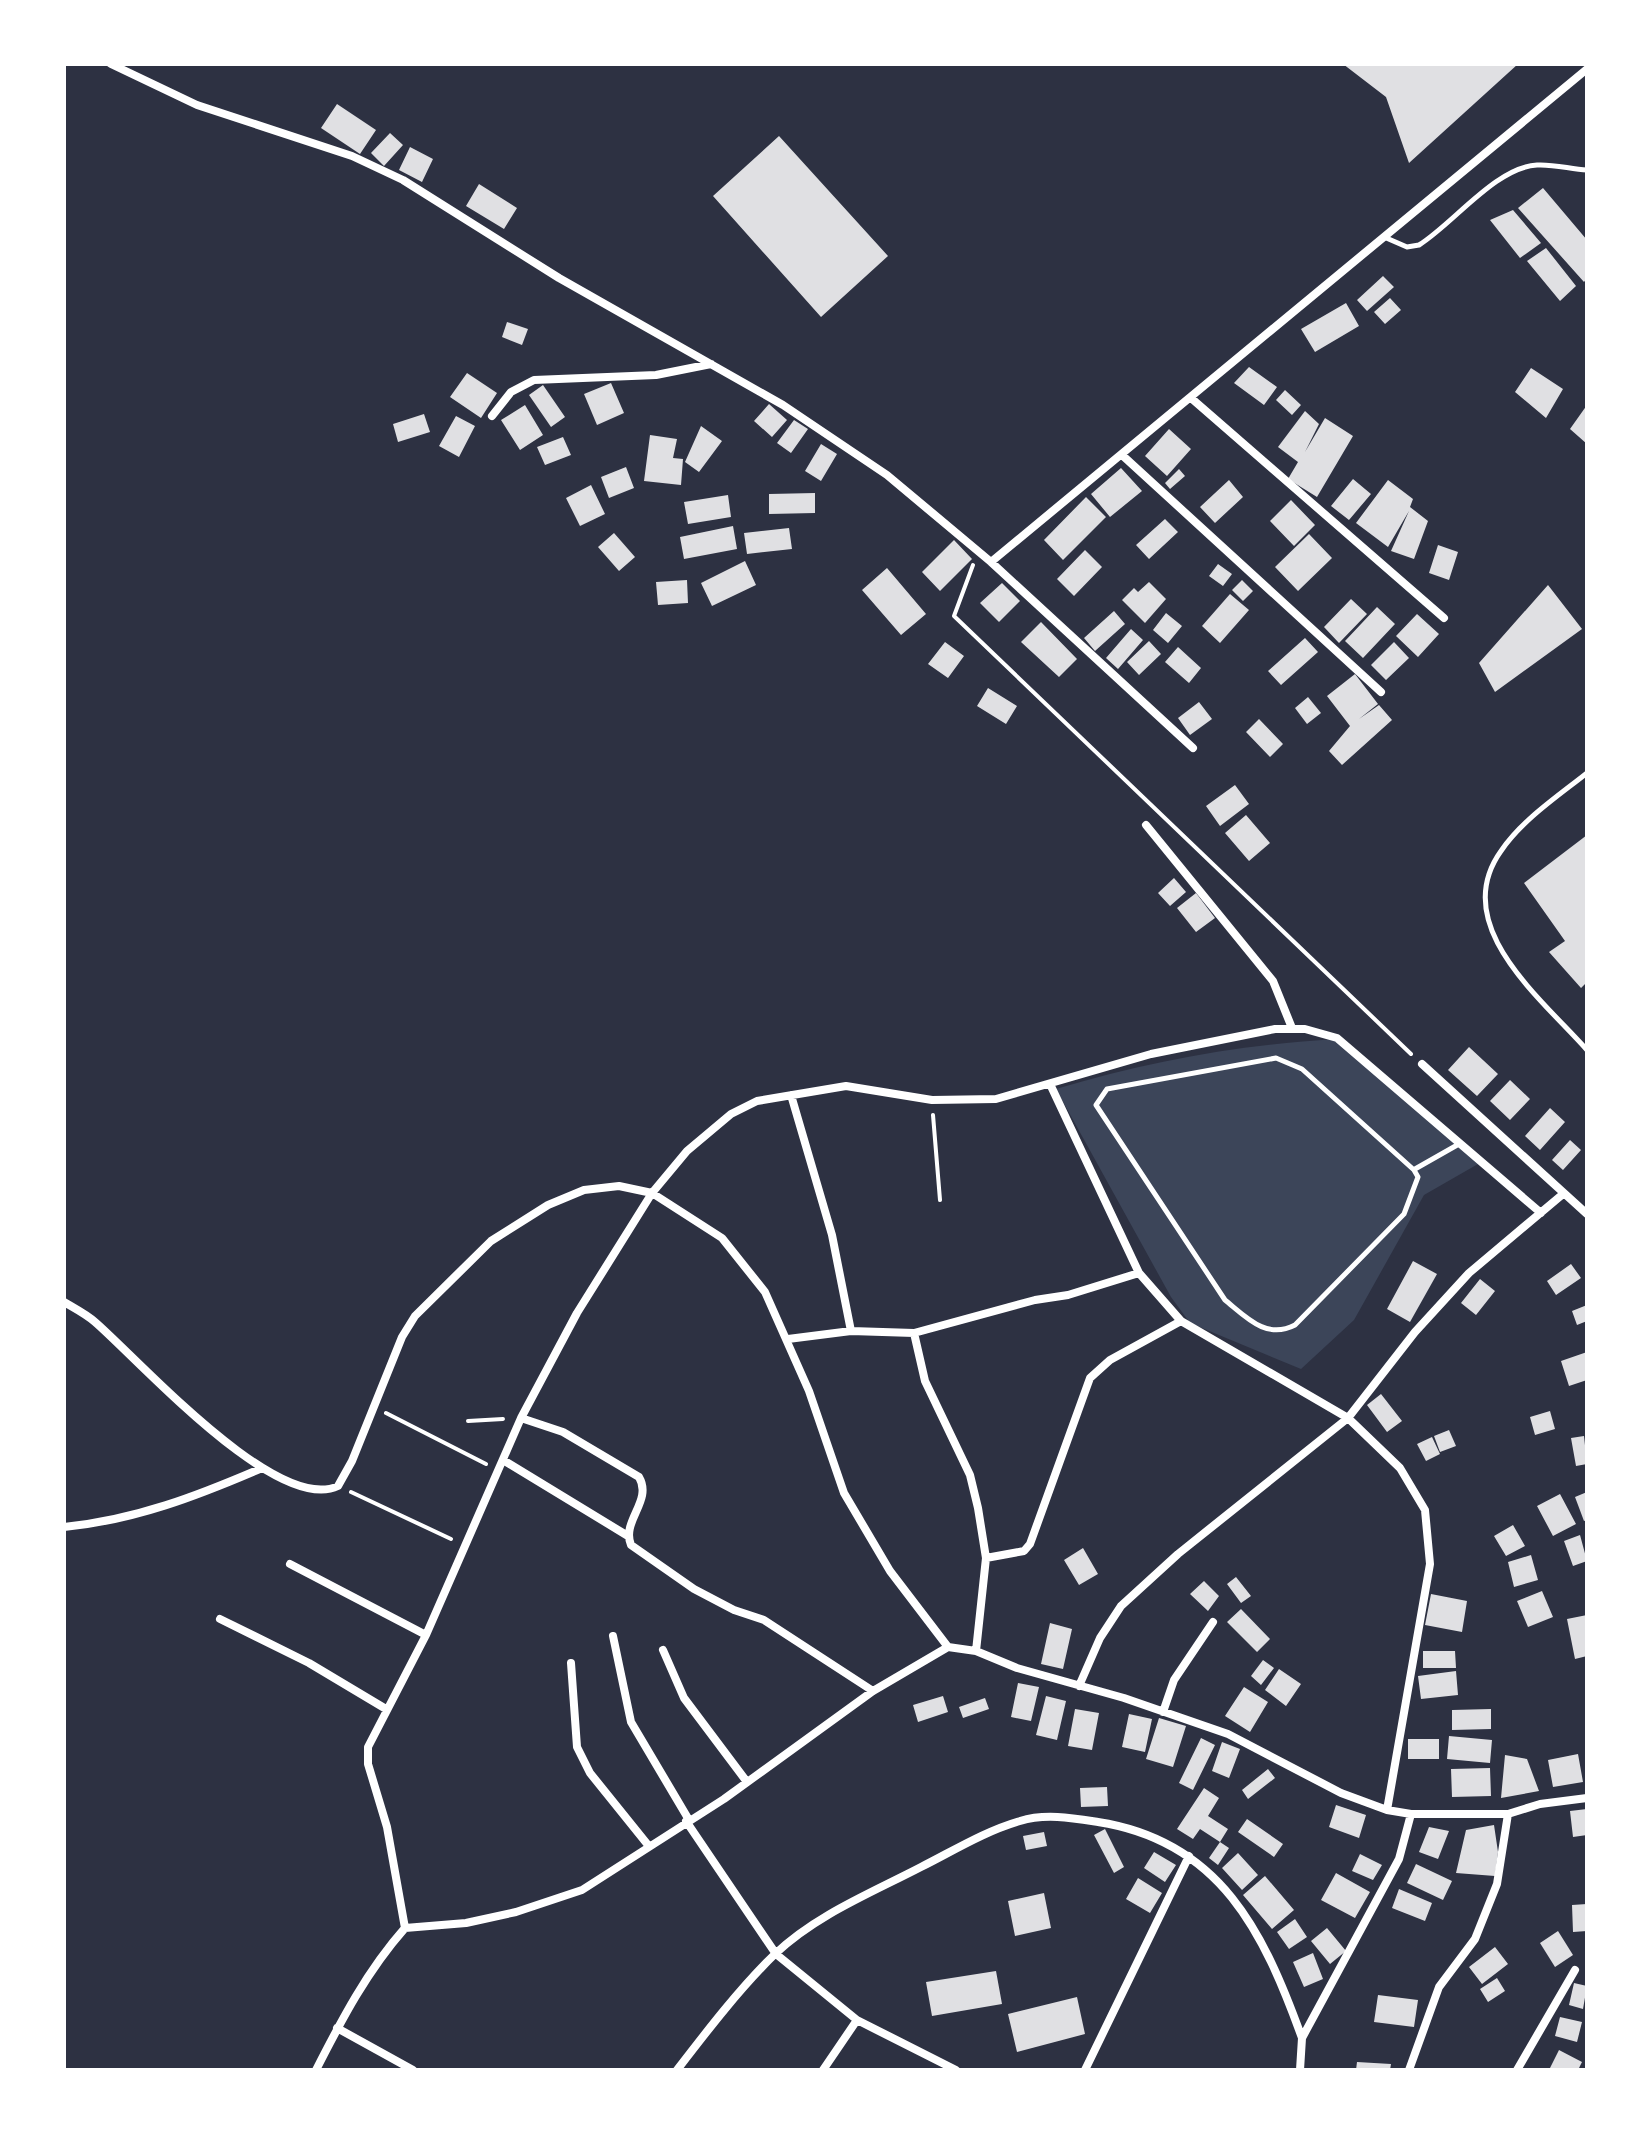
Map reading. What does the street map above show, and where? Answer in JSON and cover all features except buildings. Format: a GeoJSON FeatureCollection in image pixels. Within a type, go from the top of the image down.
{"type":"FeatureCollection","features":[{"type":"Feature","properties":{"kind":"street"},"geometry":{"type":"LineString","coordinates":[[111,64],[197,105],[352,156],[403,180],[559,278],[783,405],[871,466],[991,562],[1193,748]]}},
{"type":"Feature","properties":{"kind":"street"},"geometry":{"type":"LineString","coordinates":[[991,562],[1587,69]]}},
{"type":"Feature","properties":{"kind":"street"},"geometry":{"type":"LineString","coordinates":[[492,416],[511,392],[534,380],[656,375],[712,364]]}},
{"type":"Feature","properties":{"kind":"street"},"geometry":{"type":"LineString","coordinates":[[1191,398],[1444,618]]}},
{"type":"Feature","properties":{"kind":"street"},"geometry":{"type":"LineString","coordinates":[[1122,455],[1381,692]]}},
{"type":"Feature","properties":{"kind":"street"},"geometry":{"type":"LineString","coordinates":[[1146,825],[1268,974],[1292,1028]]}},
{"type":"Feature","properties":{"kind":"street"},"geometry":{"type":"LineString","coordinates":[[405,1928],[387,1827],[367,1755],[386,1709],[426,1635],[521,1418],[577,1313],[652,1193],[687,1151],[731,1114],[757,1101],[859,1086],[932,1100],[996,1099],[1151,1054],[1292,1028],[1337,1038],[1541,1213]]}},
{"type":"Feature","properties":{"kind":"street"},"geometry":{"type":"LineString","coordinates":[[1422,1064],[1587,1214]]}},
{"type":"Feature","properties":{"kind":"street"},"geometry":{"type":"LineString","coordinates":[[1050,1084],[1139,1273],[1181,1321],[1348,1418],[1400,1468],[1425,1510],[1430,1564],[1387,1810]]}},
{"type":"Feature","properties":{"kind":"street"},"geometry":{"type":"LineString","coordinates":[[791,1095],[832,1235],[851,1331]]}},
{"type":"Feature","properties":{"kind":"street"},"geometry":{"type":"LineString","coordinates":[[64,1302],[94,1321],[196,1418],[262,1468],[295,1484],[319,1490],[338,1486],[402,1337],[415,1316],[491,1241],[548,1205],[584,1190],[619,1186],[652,1193],[722,1238],[765,1292],[809,1391],[844,1493],[865,1531],[948,1647]]}},
{"type":"Feature","properties":{"kind":"street"},"geometry":{"type":"LineString","coordinates":[[1079,1686],[1100,1638],[1121,1606],[1178,1554],[1348,1418],[1415,1332],[1469,1273],[1563,1194]]}},
{"type":"Feature","properties":{"kind":"street"},"geometry":{"type":"LineString","coordinates":[[788,1339],[851,1331],[914,1333],[1035,1300],[1068,1295],[1139,1273]]}},
{"type":"Feature","properties":{"kind":"street"},"geometry":{"type":"LineString","coordinates":[[986,1558],[1024,1551],[1030,1544],[1090,1378],[1110,1360],[1181,1321]]}},
{"type":"Feature","properties":{"kind":"street"},"geometry":{"type":"LineString","coordinates":[[914,1333],[925,1381],[970,1475],[986,1558],[976,1651]]}},
{"type":"Feature","properties":{"kind":"street"},"geometry":{"type":"LineString","coordinates":[[521,1418],[563,1432],[641,1481],[644,1493],[628,1536],[631,1545],[694,1589],[734,1610],[764,1620],[873,1691]]}},
{"type":"Feature","properties":{"kind":"street"},"geometry":{"type":"LineString","coordinates":[[503,1460],[628,1536]]}},
{"type":"Feature","properties":{"kind":"street"},"geometry":{"type":"LineString","coordinates":[[64,1527],[119,1520],[182,1503],[262,1468]]}},
{"type":"Feature","properties":{"kind":"street"},"geometry":{"type":"LineString","coordinates":[[290,1564],[426,1635]]}},
{"type":"Feature","properties":{"kind":"street"},"geometry":{"type":"LineString","coordinates":[[220,1619],[309,1663],[386,1709]]}},
{"type":"Feature","properties":{"kind":"street"},"geometry":{"type":"LineString","coordinates":[[1163,1712],[1174,1680],[1213,1622]]}},
{"type":"Feature","properties":{"kind":"street"},"geometry":{"type":"LineString","coordinates":[[613,1636],[631,1722],[687,1820],[776,1954],[857,2020],[956,2070]]}},
{"type":"Feature","properties":{"kind":"street"},"geometry":{"type":"LineString","coordinates":[[316,2070],[378,1958],[405,1928],[466,1923],[582,1890],[747,1782],[873,1691],[948,1647],[976,1651],[1228,1734],[1341,1793],[1387,1810],[1411,1814],[1508,1814],[1540,1804],[1587,1798]]}},
{"type":"Feature","properties":{"kind":"street"},"geometry":{"type":"LineString","coordinates":[[663,1650],[684,1698],[747,1782]]}},
{"type":"Feature","properties":{"kind":"street"},"geometry":{"type":"LineString","coordinates":[[571,1663],[577,1747],[590,1773],[648,1845]]}},
{"type":"Feature","properties":{"kind":"street"},"geometry":{"type":"LineString","coordinates":[[1300,2070],[1302,2038],[1399,1859],[1411,1814]]}},
{"type":"Feature","properties":{"kind":"street"},"geometry":{"type":"LineString","coordinates":[[1409,2070],[1439,1987],[1475,1939],[1497,1884],[1508,1814]]}},
{"type":"Feature","properties":{"kind":"street"},"geometry":{"type":"LineString","coordinates":[[677,2070],[776,1954],[836,1910],[972,1841],[1020,1821],[1075,1818],[1112,1824],[1159,1838],[1189,1856],[1228,1893],[1260,1934],[1302,2038]]}},
{"type":"Feature","properties":{"kind":"street"},"geometry":{"type":"LineString","coordinates":[[1085,2070],[1189,1856]]}},
{"type":"Feature","properties":{"kind":"street"},"geometry":{"type":"LineString","coordinates":[[1517,2070],[1575,1970]]}},
{"type":"Feature","properties":{"kind":"street"},"geometry":{"type":"LineString","coordinates":[[823,2070],[857,2020]]}},
{"type":"Feature","properties":{"kind":"street"},"geometry":{"type":"LineString","coordinates":[[337,2028],[413,2070]]}},
{"type":"Feature","properties":{"kind":"lane"},"geometry":{"type":"LineString","coordinates":[[1383,237],[1407,247],[1419,245],[1489,188],[1523,168],[1535,165],[1587,170]]}},
{"type":"Feature","properties":{"kind":"lane"},"geometry":{"type":"LineString","coordinates":[[1587,773],[1502,849],[1486,876],[1483,891],[1488,923],[1501,949],[1587,1050]]}},
{"type":"Feature","properties":{"kind":"lane"},"geometry":{"type":"LineString","coordinates":[[1276,1058],[1302,1069],[1414,1170],[1416,1185],[1404,1214],[1295,1325],[1271,1331],[1254,1324],[1225,1300],[1096,1105],[1107,1089],[1276,1058]]}},
{"type":"Feature","properties":{"kind":"lane"},"geometry":{"type":"LineString","coordinates":[[1414,1170],[1459,1144]]}},
{"type":"Feature","properties":{"kind":"path"},"geometry":{"type":"LineString","coordinates":[[968,582],[954,616],[1422,1064]]}},
{"type":"Feature","properties":{"kind":"path"},"geometry":{"type":"LineString","coordinates":[[932,1100],[940,1200]]}},
{"type":"Feature","properties":{"kind":"path"},"geometry":{"type":"LineString","coordinates":[[374,1407],[499,1470]]}},
{"type":"Feature","properties":{"kind":"path"},"geometry":{"type":"LineString","coordinates":[[468,1421],[521,1418]]}},
{"type":"Feature","properties":{"kind":"path"},"geometry":{"type":"LineString","coordinates":[[338,1486],[465,1544]]}},
{"type":"Feature","properties":{"kind":"shaded area"},"geometry":{"type":"Polygon","coordinates":[[[1336,1039],[1478,1164],[1424,1195],[1354,1320],[1301,1369],[1190,1323],[1171,1297],[1056,1089],[1125,1070],[1194,1056],[1264,1045],[1336,1039]]]}}]}
